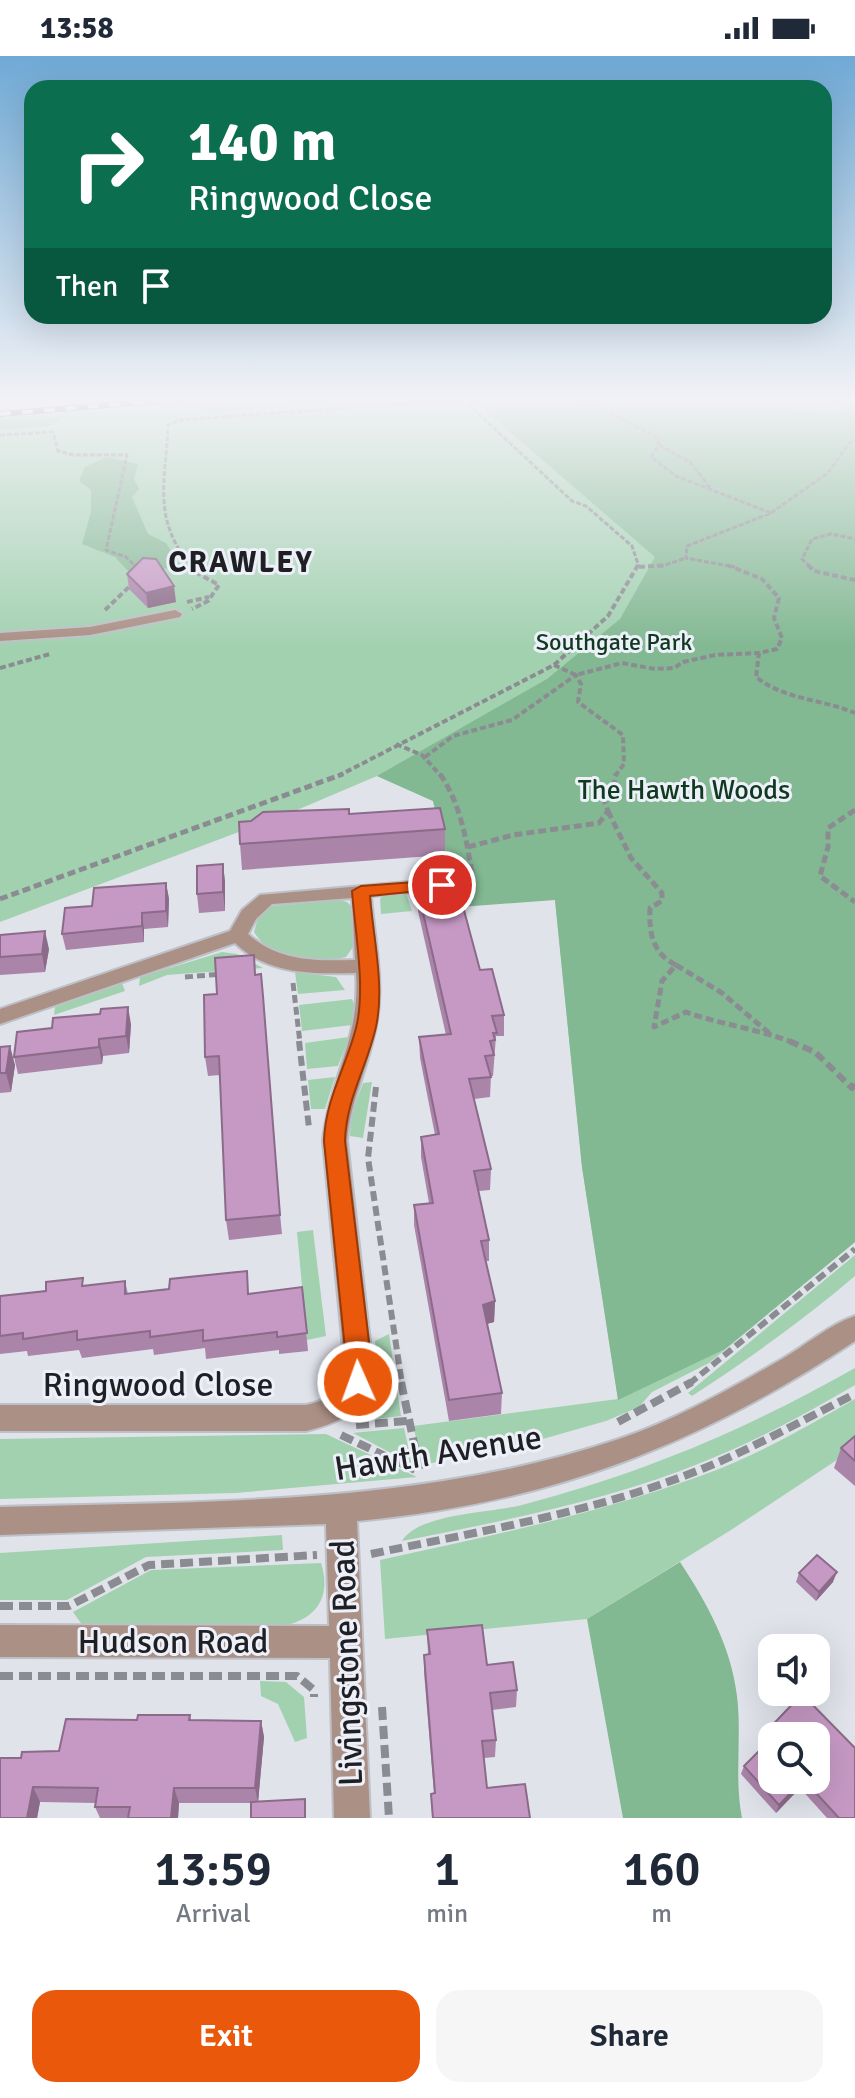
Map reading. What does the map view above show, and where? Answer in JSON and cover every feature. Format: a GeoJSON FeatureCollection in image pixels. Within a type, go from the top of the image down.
{"type":"FeatureCollection","features":[{"type":"Feature","properties":{"kind":"street"},"geometry":{"type":"LineString","coordinates":[[0,637],[90,631],[182,612]]}},
{"type":"Feature","properties":{"kind":"street"},"geometry":{"type":"LineString","coordinates":[[0,1017],[238,935],[255,907],[267,899],[442,885]]}},
{"type":"Feature","properties":{"kind":"street","name":"Ringwood Close"},"geometry":{"type":"LineString","coordinates":[[0,1418],[306,1418],[323,1415],[347,1401],[358,1382],[358,1359],[335,1117],[366,1027],[369,998],[361,891]]}},
{"type":"Feature","properties":{"kind":"street"},"geometry":{"type":"LineString","coordinates":[[238,935],[249,948],[270,961],[308,967],[366,966]]}},
{"type":"Feature","properties":{"kind":"street","name":"Hawth Avenue"},"geometry":{"type":"LineString","coordinates":[[0,1521],[341,1509],[460,1492],[541,1476],[619,1453],[701,1419],[855,1327]]}},
{"type":"Feature","properties":{"kind":"street","name":"Livingstone Road"},"geometry":{"type":"LineString","coordinates":[[341,1509],[352,1818]]}},
{"type":"Feature","properties":{"kind":"street","name":"Hudson Road"},"geometry":{"type":"LineString","coordinates":[[0,1641],[346,1642]]}},
{"type":"Feature","properties":{"kind":"path"},"geometry":{"type":"LineString","coordinates":[[121,483],[106,550],[126,557],[144,573]]}},
{"type":"Feature","properties":{"kind":"path"},"geometry":{"type":"LineString","coordinates":[[162,483],[174,546],[197,573],[219,585],[208,601],[182,612]]}},
{"type":"Feature","properties":{"kind":"path"},"geometry":{"type":"LineString","coordinates":[[553,483],[572,501],[586,506],[632,546],[639,567]]}},
{"type":"Feature","properties":{"kind":"path"},"geometry":{"type":"LineString","coordinates":[[695,483],[752,509],[771,513]]}},
{"type":"Feature","properties":{"kind":"path"},"geometry":{"type":"LineString","coordinates":[[710,483],[712,490]]}},
{"type":"Feature","properties":{"kind":"path"},"geometry":{"type":"LineString","coordinates":[[686,558],[687,546],[771,513],[813,483]]}},
{"type":"Feature","properties":{"kind":"path"},"geometry":{"type":"LineString","coordinates":[[855,539],[831,534],[812,539],[802,559],[814,571],[855,580]]}},
{"type":"Feature","properties":{"kind":"path"},"geometry":{"type":"LineString","coordinates":[[425,757],[453,736],[512,720],[576,675],[622,663],[655,669],[674,668],[683,662],[715,655],[777,649],[782,638],[773,624],[779,598],[768,581],[749,572],[686,558],[658,567],[639,567]]}},
{"type":"Feature","properties":{"kind":"path"},"geometry":{"type":"LineString","coordinates":[[0,899],[341,775],[395,744],[554,665],[608,616],[639,567]]}},
{"type":"Feature","properties":{"kind":"path"},"geometry":{"type":"LineString","coordinates":[[99,616],[133,583]]}},
{"type":"Feature","properties":{"kind":"path"},"geometry":{"type":"LineString","coordinates":[[0,668],[56,652]]}},
{"type":"Feature","properties":{"kind":"path"},"geometry":{"type":"LineString","coordinates":[[759,653],[756,677],[769,688],[794,699],[823,701],[855,713]]}},
{"type":"Feature","properties":{"kind":"path"},"geometry":{"type":"LineString","coordinates":[[554,665],[576,675],[581,684],[578,702],[623,735],[624,764],[616,772],[614,784],[601,792],[631,858],[662,893],[662,901],[650,908],[650,929],[655,949],[663,960],[722,993],[769,1033]]}},
{"type":"Feature","properties":{"kind":"path"},"geometry":{"type":"LineString","coordinates":[[395,744],[425,757],[451,793],[468,847],[472,872],[463,881],[442,885]]}},
{"type":"Feature","properties":{"kind":"path"},"geometry":{"type":"LineString","coordinates":[[855,810],[828,828],[820,876],[855,902]]}},
{"type":"Feature","properties":{"kind":"path"},"geometry":{"type":"LineString","coordinates":[[468,847],[513,835],[599,823],[608,811]]}},
{"type":"Feature","properties":{"kind":"path"},"geometry":{"type":"LineString","coordinates":[[291,964],[309,1131]]}},
{"type":"Feature","properties":{"kind":"path"},"geometry":{"type":"LineString","coordinates":[[676,965],[662,981],[654,1027],[686,1012],[725,1026],[769,1033],[815,1052],[853,1091]]}},
{"type":"Feature","properties":{"kind":"path"},"geometry":{"type":"LineString","coordinates":[[183,977],[229,973]]}},
{"type":"Feature","properties":{"kind":"path"},"geometry":{"type":"LineString","coordinates":[[853,1091],[855,1080]]}},
{"type":"Feature","properties":{"kind":"path"},"geometry":{"type":"LineString","coordinates":[[377,1083],[368,1158],[407,1421],[421,1472]]}},
{"type":"Feature","properties":{"kind":"path"},"geometry":{"type":"LineString","coordinates":[[615,1423],[682,1390],[855,1249]]}},
{"type":"Feature","properties":{"kind":"path"},"geometry":{"type":"LineString","coordinates":[[340,1426],[341,1434],[421,1472],[436,1469]]}},
{"type":"Feature","properties":{"kind":"path"},"geometry":{"type":"LineString","coordinates":[[0,1676],[297,1676],[314,1690],[315,1706]]}},
{"type":"Feature","properties":{"kind":"green space","name":"Southgate Park"},"geometry":{"type":"Polygon","coordinates":[[[0,483],[855,483],[855,1242],[709,1363],[652,1392],[639,1407],[606,1421],[532,1442],[423,1465],[413,1426],[618,1399],[582,1167],[555,900],[445,855],[433,801],[377,776],[297,810],[0,922],[0,483]]]}},
{"type":"Feature","properties":{"kind":"green space"},"geometry":{"type":"Polygon","coordinates":[[[82,483],[136,483],[139,489],[132,497],[148,534],[166,543],[181,567],[129,572],[115,557],[82,544],[91,512],[91,490],[82,483]]]}},
{"type":"Feature","properties":{"kind":"green space","name":"The Hawth Woods"},"geometry":{"type":"Polygon","coordinates":[[[569,483],[855,483],[855,1242],[725,1349],[618,1400],[582,1167],[555,900],[460,907],[433,801],[377,776],[547,679],[620,619],[655,557],[569,483]]]}},
{"type":"Feature","properties":{"kind":"green space"},"geometry":{"type":"Polygon","coordinates":[[[406,893],[412,911],[381,914],[380,899],[383,895],[406,893]]]}},
{"type":"Feature","properties":{"kind":"green space"},"geometry":{"type":"Polygon","coordinates":[[[339,900],[352,907],[353,947],[346,957],[308,960],[283,955],[271,950],[254,932],[259,914],[273,906],[339,900]]]}},
{"type":"Feature","properties":{"kind":"green space"},"geometry":{"type":"Polygon","coordinates":[[[222,952],[237,954],[263,968],[167,975],[139,986],[140,977],[222,952]]]}},
{"type":"Feature","properties":{"kind":"green space"},"geometry":{"type":"Polygon","coordinates":[[[295,972],[336,977],[345,990],[298,994],[295,972]]]}},
{"type":"Feature","properties":{"kind":"green space"},"geometry":{"type":"Polygon","coordinates":[[[122,983],[125,991],[54,1015],[55,1007],[122,983]]]}},
{"type":"Feature","properties":{"kind":"green space"},"geometry":{"type":"Polygon","coordinates":[[[352,999],[356,1009],[352,1025],[302,1031],[299,1005],[352,999]]]}},
{"type":"Feature","properties":{"kind":"green space"},"geometry":{"type":"Polygon","coordinates":[[[349,1037],[338,1066],[307,1069],[305,1043],[349,1037]]]}},
{"type":"Feature","properties":{"kind":"green space"},"geometry":{"type":"Polygon","coordinates":[[[335,1077],[325,1109],[311,1109],[308,1080],[335,1077]]]}},
{"type":"Feature","properties":{"kind":"green space"},"geometry":{"type":"Polygon","coordinates":[[[372,1082],[363,1138],[350,1136],[351,1116],[363,1083],[372,1082]]]}},
{"type":"Feature","properties":{"kind":"green space"},"geometry":{"type":"Polygon","coordinates":[[[313,1230],[326,1336],[307,1340],[297,1232],[313,1230]]]}},
{"type":"Feature","properties":{"kind":"green space"},"geometry":{"type":"Polygon","coordinates":[[[855,1255],[855,1276],[796,1324],[734,1368],[692,1396],[688,1393],[855,1255]]]}},
{"type":"Feature","properties":{"kind":"green space"},"geometry":{"type":"Polygon","coordinates":[[[389,1334],[401,1416],[360,1421],[369,1413],[378,1395],[375,1341],[389,1334]]]}},
{"type":"Feature","properties":{"kind":"green space"},"geometry":{"type":"Polygon","coordinates":[[[855,1368],[855,1385],[742,1445],[667,1476],[592,1499],[402,1541],[411,1532],[439,1519],[522,1505],[652,1464],[774,1411],[855,1368]]]}},
{"type":"Feature","properties":{"kind":"green space"},"geometry":{"type":"Polygon","coordinates":[[[855,1399],[855,1448],[731,1530],[587,1619],[385,1639],[380,1560],[543,1523],[663,1489],[742,1459],[855,1399]]]}},
{"type":"Feature","properties":{"kind":"green space"},"geometry":{"type":"Polygon","coordinates":[[[404,1428],[412,1464],[353,1433],[404,1428]]]}},
{"type":"Feature","properties":{"kind":"green space"},"geometry":{"type":"Polygon","coordinates":[[[326,1434],[417,1477],[235,1493],[0,1499],[0,1439],[326,1434]]]}},
{"type":"Feature","properties":{"kind":"green space"},"geometry":{"type":"Polygon","coordinates":[[[282,1535],[283,1550],[146,1557],[67,1600],[0,1600],[0,1553],[282,1535]]]}},
{"type":"Feature","properties":{"kind":"green space"},"geometry":{"type":"Polygon","coordinates":[[[680,1562],[716,1626],[734,1678],[742,1818],[623,1818],[587,1619],[680,1562]]]}},
{"type":"Feature","properties":{"kind":"green space"},"geometry":{"type":"Polygon","coordinates":[[[321,1563],[324,1585],[320,1603],[307,1616],[287,1625],[85,1629],[73,1612],[151,1570],[321,1563]]]}},
{"type":"Feature","properties":{"kind":"green space"},"geometry":{"type":"Polygon","coordinates":[[[260,1681],[286,1682],[304,1697],[307,1738],[295,1742],[278,1704],[261,1696],[260,1681]]]}},
{"type":"Feature","properties":{"kind":"building"},"geometry":{"type":"Polygon","coordinates":[[[143,558],[156,559],[174,586],[146,593],[127,574],[143,558]]]}},
{"type":"Feature","properties":{"kind":"building"},"geometry":{"type":"Polygon","coordinates":[[[440,808],[445,829],[240,844],[239,822],[251,821],[263,812],[349,809],[349,814],[440,808]]]}},
{"type":"Feature","properties":{"kind":"building"},"geometry":{"type":"Polygon","coordinates":[[[223,864],[223,892],[197,894],[197,866],[223,864]]]}},
{"type":"Feature","properties":{"kind":"building"},"geometry":{"type":"Polygon","coordinates":[[[166,883],[166,911],[142,913],[142,926],[62,934],[65,908],[92,906],[94,888],[166,883]]]}},
{"type":"Feature","properties":{"kind":"building"},"geometry":{"type":"Polygon","coordinates":[[[458,888],[480,970],[492,969],[504,1015],[492,1016],[497,1033],[493,1033],[495,1040],[490,1041],[494,1055],[485,1056],[491,1077],[469,1079],[491,1169],[474,1171],[489,1240],[481,1241],[495,1301],[483,1305],[502,1393],[449,1400],[414,1205],[433,1203],[421,1137],[439,1134],[419,1037],[451,1034],[418,891],[458,888]]]}},
{"type":"Feature","properties":{"kind":"building"},"geometry":{"type":"Polygon","coordinates":[[[45,931],[42,954],[0,957],[0,935],[45,931]]]}},
{"type":"Feature","properties":{"kind":"building"},"geometry":{"type":"Polygon","coordinates":[[[254,955],[255,975],[261,974],[280,1215],[226,1220],[219,1056],[205,1057],[204,995],[217,994],[215,958],[254,955]]]}},
{"type":"Feature","properties":{"kind":"building"},"geometry":{"type":"Polygon","coordinates":[[[128,1007],[126,1036],[99,1039],[99,1047],[14,1057],[17,1032],[52,1028],[53,1018],[100,1014],[101,1009],[128,1007]]]}},
{"type":"Feature","properties":{"kind":"building"},"geometry":{"type":"Polygon","coordinates":[[[10,1046],[6,1073],[0,1073],[0,1047],[10,1046]]]}},
{"type":"Feature","properties":{"kind":"building"},"geometry":{"type":"Polygon","coordinates":[[[247,1271],[248,1294],[302,1287],[307,1333],[277,1337],[277,1332],[203,1341],[203,1330],[150,1337],[150,1331],[77,1340],[77,1331],[23,1339],[23,1333],[0,1336],[0,1296],[46,1291],[46,1282],[83,1278],[82,1286],[125,1281],[125,1294],[169,1289],[170,1279],[247,1271]]]}},
{"type":"Feature","properties":{"kind":"building"},"geometry":{"type":"Polygon","coordinates":[[[855,1436],[855,1461],[841,1448],[855,1436]]]}},
{"type":"Feature","properties":{"kind":"building"},"geometry":{"type":"Polygon","coordinates":[[[817,1555],[837,1572],[819,1592],[799,1573],[817,1555]]]}},
{"type":"Feature","properties":{"kind":"building"},"geometry":{"type":"Polygon","coordinates":[[[482,1625],[487,1665],[513,1662],[517,1690],[490,1693],[496,1740],[482,1741],[487,1788],[525,1784],[530,1818],[433,1818],[431,1794],[435,1793],[424,1655],[430,1654],[427,1630],[482,1625]]]}},
{"type":"Feature","properties":{"kind":"building"},"geometry":{"type":"Polygon","coordinates":[[[791,1706],[814,1706],[829,1722],[775,1722],[791,1706]]]}},
{"type":"Feature","properties":{"kind":"building"},"geometry":{"type":"Polygon","coordinates":[[[138,1715],[190,1715],[189,1720],[261,1721],[255,1788],[174,1788],[171,1818],[128,1818],[130,1807],[95,1807],[98,1788],[33,1787],[27,1818],[0,1818],[0,1758],[21,1758],[22,1752],[59,1751],[66,1719],[137,1720],[138,1715]]]}},
{"type":"Feature","properties":{"kind":"building"},"geometry":{"type":"Polygon","coordinates":[[[830,1723],[855,1748],[855,1818],[839,1818],[817,1794],[830,1794],[830,1723]]]}},
{"type":"Feature","properties":{"kind":"building"},"geometry":{"type":"Polygon","coordinates":[[[758,1752],[758,1782],[744,1766],[758,1752]]]}},
{"type":"Feature","properties":{"kind":"building"},"geometry":{"type":"Polygon","coordinates":[[[769,1794],[790,1794],[779,1805],[769,1794]]]}},
{"type":"Feature","properties":{"kind":"building"},"geometry":{"type":"Polygon","coordinates":[[[305,1799],[305,1818],[251,1818],[251,1802],[305,1799]]]}},
{"type":"Feature","properties":{"kind":"district","name":"CRAWLEY"},"geometry":{"type":"Point","coordinates":[241,562]}},
{"type":"Feature","properties":{"kind":"route"},"geometry":{"type":"LineString","coordinates":[[358,1382],[335,1117],[366,1027],[369,998],[361,891],[442,885]]}}]}
